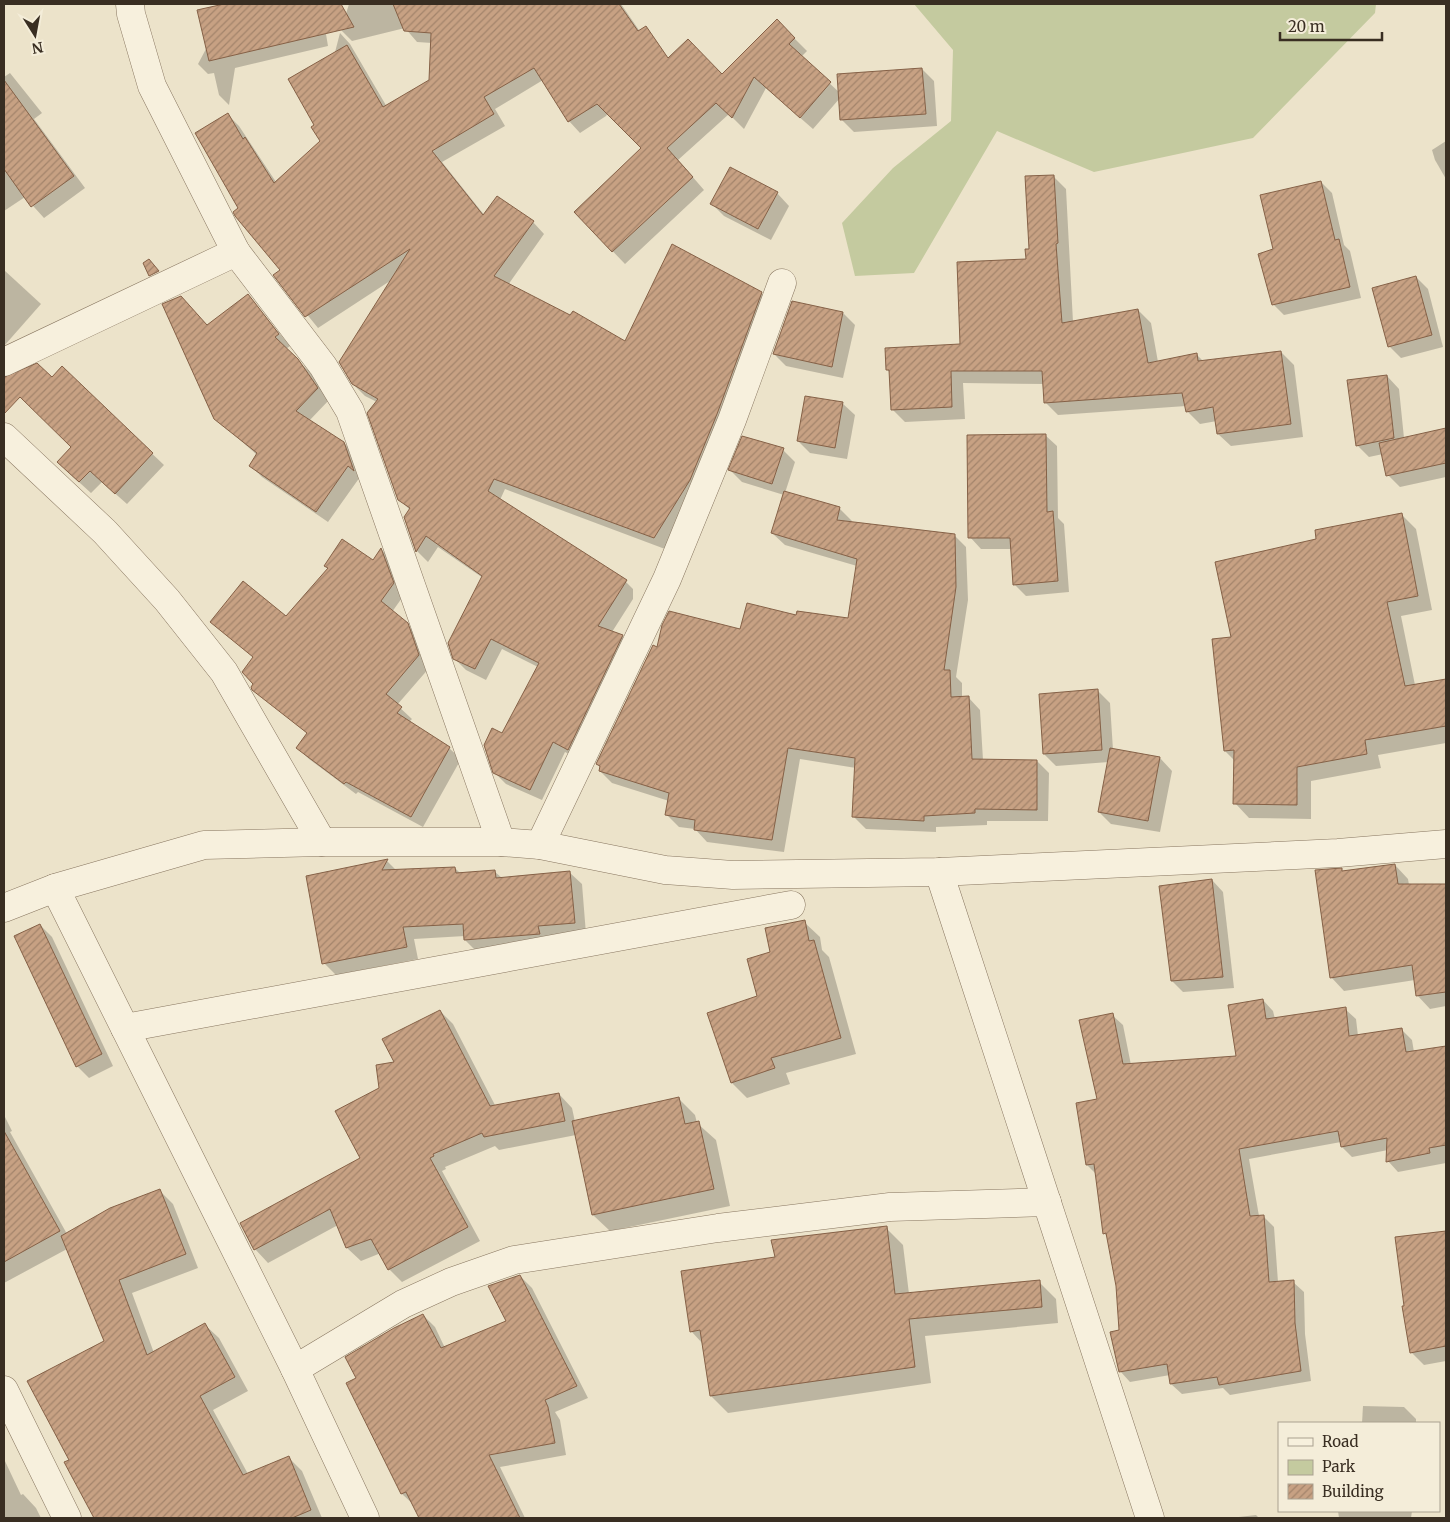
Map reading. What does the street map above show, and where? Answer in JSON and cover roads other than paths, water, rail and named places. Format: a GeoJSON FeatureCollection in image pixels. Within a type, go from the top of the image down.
{"type":"FeatureCollection","features":[{"type":"Feature","properties":{"kind":"street"},"geometry":{"type":"LineString","coordinates":[[130,4],[131,14],[152,86],[236,252],[323,366],[350,411],[500,842]]}},
{"type":"Feature","properties":{"kind":"street"},"geometry":{"type":"LineString","coordinates":[[4,362],[236,252]]}},
{"type":"Feature","properties":{"kind":"street"},"geometry":{"type":"LineString","coordinates":[[540,845],[667,579],[732,420],[782,283]]}},
{"type":"Feature","properties":{"kind":"street"},"geometry":{"type":"LineString","coordinates":[[4,437],[106,532],[167,600],[219,665],[322,842]]}},
{"type":"Feature","properties":{"kind":"street"},"geometry":{"type":"LineString","coordinates":[[4,908],[55,888],[204,845],[322,842],[500,842],[540,845],[665,870],[733,875],[938,872],[1338,852],[1446,844]]}},
{"type":"Feature","properties":{"kind":"street"},"geometry":{"type":"LineString","coordinates":[[938,872],[1150,1518]]}},
{"type":"Feature","properties":{"kind":"street"},"geometry":{"type":"LineString","coordinates":[[55,888],[295,1369],[365,1518]]}},
{"type":"Feature","properties":{"kind":"street"},"geometry":{"type":"LineString","coordinates":[[125,1028],[791,906]]}},
{"type":"Feature","properties":{"kind":"street"},"geometry":{"type":"LineString","coordinates":[[295,1369],[403,1304],[451,1282],[514,1260],[708,1229],[890,1207],[1047,1202]]}},
{"type":"Feature","properties":{"kind":"street"},"geometry":{"type":"LineString","coordinates":[[4,1390],[68,1518]]}}]}
